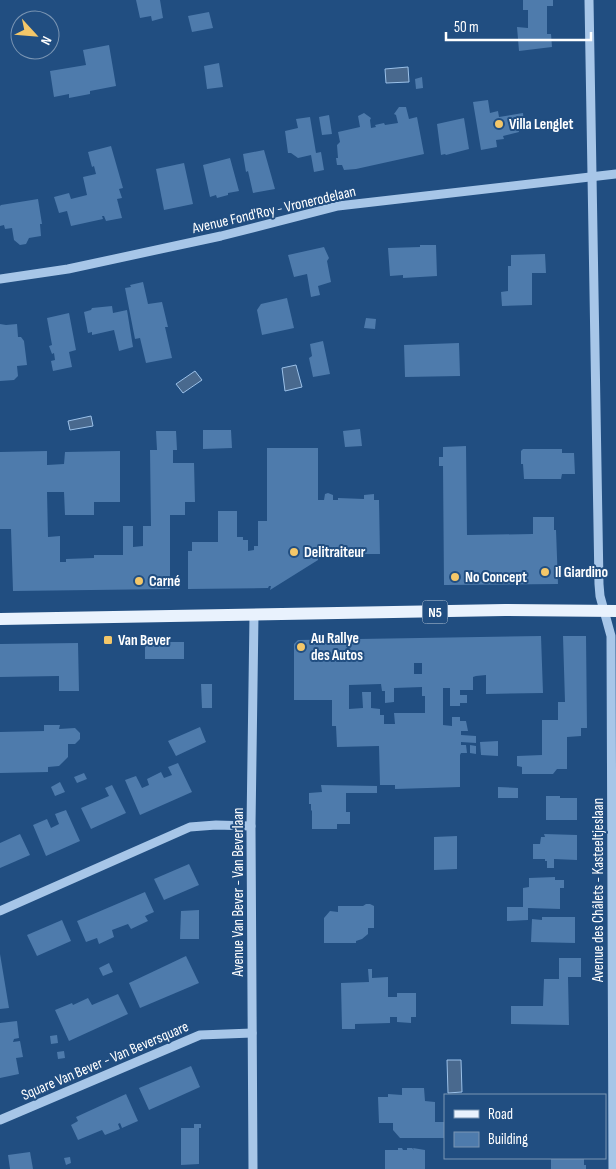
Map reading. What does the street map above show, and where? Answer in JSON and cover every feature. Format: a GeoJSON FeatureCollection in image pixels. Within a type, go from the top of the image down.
{"type":"FeatureCollection","features":[{"type":"Feature","properties":{"kind":"main road","name":"N5"},"geometry":{"type":"LineString","coordinates":[[0,619],[505,610],[610,611]]}},
{"type":"Feature","properties":{"kind":"street","name":"Avenue des Châlets - Kasteeltjeslaan"},"geometry":{"type":"LineString","coordinates":[[589,0],[599,584],[610,611],[611,636],[613,1169]]}},
{"type":"Feature","properties":{"kind":"street","name":"Avenue Fond'Roy - Vronerodelaan"},"geometry":{"type":"LineString","coordinates":[[0,279],[68,269],[221,236],[338,206],[616,174]]}},
{"type":"Feature","properties":{"kind":"street","name":"Avenue Van Bever - Van Beverlaan"},"geometry":{"type":"LineString","coordinates":[[253,1169],[251,826],[254,614]]}},
{"type":"Feature","properties":{"kind":"street"},"geometry":{"type":"LineString","coordinates":[[0,911],[190,828],[216,825],[251,826]]}},
{"type":"Feature","properties":{"kind":"street","name":"Square Van Bever - Van Beversquare"},"geometry":{"type":"LineString","coordinates":[[0,1120],[200,1035],[252,1033]]}},
{"type":"Feature","properties":{"kind":"water"},"geometry":{"type":"Polygon","coordinates":[[[408,67],[409,82],[386,83],[385,69],[408,67]]]}},
{"type":"Feature","properties":{"kind":"water"},"geometry":{"type":"Polygon","coordinates":[[[296,365],[302,387],[285,391],[282,368],[296,365]]]}},
{"type":"Feature","properties":{"kind":"water"},"geometry":{"type":"Polygon","coordinates":[[[195,371],[202,380],[183,393],[176,384],[195,371]]]}},
{"type":"Feature","properties":{"kind":"water"},"geometry":{"type":"Polygon","coordinates":[[[91,416],[93,426],[70,430],[68,421],[91,416]]]}},
{"type":"Feature","properties":{"kind":"water"},"geometry":{"type":"Polygon","coordinates":[[[447,1060],[461,1060],[462,1092],[448,1093],[447,1060]]]}},
{"type":"Feature","properties":{"kind":"building"},"geometry":{"type":"Polygon","coordinates":[[[136,0],[160,0],[163,18],[152,21],[151,16],[140,18],[136,0]]]}},
{"type":"Feature","properties":{"kind":"building"},"geometry":{"type":"Polygon","coordinates":[[[523,0],[553,0],[553,6],[547,6],[547,34],[551,34],[552,47],[519,51],[517,27],[528,28],[528,10],[523,10],[523,0]]]}},
{"type":"Feature","properties":{"kind":"building"},"geometry":{"type":"Polygon","coordinates":[[[209,12],[213,28],[192,32],[188,16],[209,12]]]}},
{"type":"Feature","properties":{"kind":"building"},"geometry":{"type":"Polygon","coordinates":[[[109,45],[116,86],[90,91],[90,94],[69,98],[69,94],[54,97],[50,71],[86,65],[83,50],[109,45]]]}},
{"type":"Feature","properties":{"kind":"building"},"geometry":{"type":"Polygon","coordinates":[[[219,63],[223,87],[207,89],[204,66],[219,63]]]}},
{"type":"Feature","properties":{"kind":"building"},"geometry":{"type":"Polygon","coordinates":[[[422,77],[423,88],[416,89],[415,79],[422,77]]]}},
{"type":"Feature","properties":{"kind":"building","name":"Villa Lenglet"},"geometry":{"type":"Polygon","coordinates":[[[488,100],[490,113],[498,111],[499,117],[523,113],[524,124],[518,125],[519,132],[503,136],[504,139],[496,140],[497,147],[481,150],[473,102],[488,100]]]}},
{"type":"Feature","properties":{"kind":"building"},"geometry":{"type":"Polygon","coordinates":[[[399,107],[406,107],[409,119],[417,117],[424,154],[356,169],[344,170],[342,165],[337,165],[337,145],[340,142],[338,132],[360,127],[358,116],[364,113],[371,118],[371,128],[384,123],[385,125],[398,123],[394,114],[399,107]]]}},
{"type":"Feature","properties":{"kind":"building"},"geometry":{"type":"Polygon","coordinates":[[[329,115],[332,134],[322,135],[319,117],[329,115]]]}},
{"type":"Feature","properties":{"kind":"building"},"geometry":{"type":"Polygon","coordinates":[[[310,117],[316,153],[321,152],[324,170],[314,172],[311,155],[298,158],[288,153],[285,131],[298,128],[296,119],[310,117]]]}},
{"type":"Feature","properties":{"kind":"building"},"geometry":{"type":"Polygon","coordinates":[[[464,118],[469,149],[441,155],[437,124],[464,118]]]}},
{"type":"Feature","properties":{"kind":"building"},"geometry":{"type":"Polygon","coordinates":[[[111,146],[123,188],[119,189],[122,198],[117,199],[122,218],[106,221],[104,216],[102,216],[103,219],[71,226],[67,211],[59,213],[54,197],[69,193],[71,199],[87,195],[83,177],[96,174],[88,152],[111,146]]]}},
{"type":"Feature","properties":{"kind":"building"},"geometry":{"type":"Polygon","coordinates":[[[264,150],[275,189],[253,193],[248,171],[246,172],[243,154],[264,150]]]}},
{"type":"Feature","properties":{"kind":"building"},"geometry":{"type":"Polygon","coordinates":[[[230,158],[239,191],[217,198],[216,195],[210,197],[203,165],[230,158]]]}},
{"type":"Feature","properties":{"kind":"building"},"geometry":{"type":"Polygon","coordinates":[[[184,163],[193,204],[164,210],[156,169],[184,163]]]}},
{"type":"Feature","properties":{"kind":"building"},"geometry":{"type":"Polygon","coordinates":[[[38,199],[42,224],[40,224],[41,236],[29,238],[26,244],[20,245],[14,240],[12,228],[5,229],[4,225],[0,226],[0,206],[38,199]]]}},
{"type":"Feature","properties":{"kind":"building"},"geometry":{"type":"Polygon","coordinates":[[[420,245],[436,245],[437,276],[403,278],[403,275],[390,276],[388,248],[420,247],[420,245]]]}},
{"type":"Feature","properties":{"kind":"building"},"geometry":{"type":"Polygon","coordinates":[[[324,247],[329,258],[327,261],[331,282],[318,286],[320,295],[311,297],[307,274],[294,277],[288,255],[324,247]]]}},
{"type":"Feature","properties":{"kind":"building"},"geometry":{"type":"Polygon","coordinates":[[[545,254],[546,273],[532,273],[532,305],[502,306],[501,292],[508,291],[508,266],[511,266],[511,255],[545,254]]]}},
{"type":"Feature","properties":{"kind":"building"},"geometry":{"type":"Polygon","coordinates":[[[143,282],[148,304],[162,302],[168,327],[165,327],[172,358],[146,363],[140,338],[135,339],[125,288],[143,282]]]}},
{"type":"Feature","properties":{"kind":"building"},"geometry":{"type":"Polygon","coordinates":[[[287,298],[294,328],[262,335],[257,310],[261,304],[287,298]]]}},
{"type":"Feature","properties":{"kind":"building"},"geometry":{"type":"Polygon","coordinates":[[[112,306],[113,313],[127,310],[133,347],[119,351],[114,330],[92,335],[92,332],[88,333],[84,312],[92,308],[112,306]]]}},
{"type":"Feature","properties":{"kind":"building"},"geometry":{"type":"Polygon","coordinates":[[[69,313],[76,350],[69,352],[72,367],[53,371],[51,361],[55,360],[54,353],[52,354],[49,346],[52,345],[47,318],[69,313]]]}},
{"type":"Feature","properties":{"kind":"building"},"geometry":{"type":"Polygon","coordinates":[[[366,318],[376,319],[375,329],[364,328],[366,318]]]}},
{"type":"Feature","properties":{"kind":"building"},"geometry":{"type":"Polygon","coordinates":[[[0,324],[17,324],[18,337],[21,337],[24,341],[27,365],[17,366],[18,376],[14,380],[0,381],[0,324]]]}},
{"type":"Feature","properties":{"kind":"building"},"geometry":{"type":"Polygon","coordinates":[[[323,341],[330,374],[313,377],[309,358],[312,356],[310,344],[323,341]]]}},
{"type":"Feature","properties":{"kind":"building"},"geometry":{"type":"Polygon","coordinates":[[[459,343],[460,376],[405,377],[404,345],[459,343]]]}},
{"type":"Feature","properties":{"kind":"building"},"geometry":{"type":"Polygon","coordinates":[[[360,429],[362,446],[345,447],[343,431],[360,429]]]}},
{"type":"Feature","properties":{"kind":"building"},"geometry":{"type":"Polygon","coordinates":[[[203,430],[231,430],[232,448],[203,449],[203,430]]]}},
{"type":"Feature","properties":{"kind":"building"},"geometry":{"type":"Polygon","coordinates":[[[156,431],[176,431],[177,450],[173,450],[173,463],[194,463],[195,502],[185,502],[185,515],[170,515],[170,589],[13,591],[11,529],[0,529],[0,452],[47,451],[47,465],[64,464],[65,452],[120,451],[120,502],[94,502],[94,515],[65,515],[64,492],[47,492],[48,537],[60,536],[60,562],[66,562],[66,559],[94,558],[94,555],[123,555],[123,526],[133,526],[133,547],[143,546],[143,526],[151,526],[150,450],[157,450],[156,431]]]}},
{"type":"Feature","properties":{"kind":"building"},"geometry":{"type":"Polygon","coordinates":[[[466,446],[467,535],[533,534],[533,517],[554,517],[558,584],[444,585],[443,466],[439,466],[439,457],[443,457],[443,447],[466,446]]]}},
{"type":"Feature","properties":{"kind":"building"},"geometry":{"type":"Polygon","coordinates":[[[267,448],[318,448],[318,500],[324,500],[325,494],[328,493],[333,495],[333,500],[338,500],[338,498],[364,499],[364,495],[374,494],[374,500],[379,500],[380,554],[359,554],[360,552],[358,552],[358,555],[341,555],[339,552],[331,552],[326,556],[318,552],[318,560],[270,590],[271,586],[268,588],[188,589],[188,551],[192,551],[192,542],[218,542],[218,511],[237,511],[237,537],[243,537],[243,540],[248,540],[248,551],[254,550],[254,546],[258,546],[258,521],[267,521],[267,448]]]}},
{"type":"Feature","properties":{"kind":"building"},"geometry":{"type":"Polygon","coordinates":[[[523,449],[562,449],[562,453],[574,453],[575,474],[562,474],[561,479],[524,479],[523,464],[521,464],[521,451],[523,449]]]}},
{"type":"Feature","properties":{"kind":"building"},"geometry":{"type":"Polygon","coordinates":[[[541,636],[543,693],[486,694],[486,675],[476,676],[473,677],[473,690],[460,690],[460,695],[467,695],[467,703],[460,703],[460,706],[450,706],[450,688],[443,688],[443,725],[452,726],[452,717],[460,717],[460,721],[466,721],[468,731],[461,731],[461,735],[476,736],[476,743],[461,742],[461,745],[466,745],[467,753],[461,753],[460,755],[460,787],[395,789],[395,785],[380,785],[379,746],[337,747],[336,726],[332,726],[332,700],[294,700],[294,644],[298,640],[541,636]],[[414,663],[414,674],[422,674],[422,663],[414,663]],[[381,684],[349,685],[349,709],[363,708],[362,692],[371,692],[371,708],[380,709],[380,715],[384,715],[384,724],[395,724],[394,713],[425,713],[425,696],[422,696],[422,687],[394,688],[394,702],[385,703],[385,691],[382,691],[381,684]]]}},
{"type":"Feature","properties":{"kind":"building"},"geometry":{"type":"Polygon","coordinates":[[[563,636],[586,636],[587,728],[581,728],[581,736],[567,737],[567,769],[557,769],[553,774],[522,774],[522,767],[517,766],[517,756],[542,755],[542,720],[558,720],[558,702],[565,702],[563,636]]]}},
{"type":"Feature","properties":{"kind":"building"},"geometry":{"type":"Polygon","coordinates":[[[145,642],[184,642],[184,659],[145,659],[145,642]]]}},
{"type":"Feature","properties":{"kind":"building"},"geometry":{"type":"Polygon","coordinates":[[[78,643],[79,691],[59,691],[59,676],[0,677],[0,644],[78,643]]]}},
{"type":"Feature","properties":{"kind":"building"},"geometry":{"type":"Polygon","coordinates":[[[201,684],[212,684],[212,708],[202,708],[201,684]]]}},
{"type":"Feature","properties":{"kind":"building"},"geometry":{"type":"Polygon","coordinates":[[[44,725],[60,725],[59,729],[75,728],[80,733],[80,739],[75,744],[68,744],[68,757],[59,766],[48,767],[48,772],[0,773],[0,732],[44,731],[44,725]]]}},
{"type":"Feature","properties":{"kind":"building"},"geometry":{"type":"Polygon","coordinates":[[[200,727],[206,742],[176,756],[168,741],[200,727]]]}},
{"type":"Feature","properties":{"kind":"building"},"geometry":{"type":"Polygon","coordinates":[[[498,741],[498,756],[481,755],[480,742],[498,741]]]}},
{"type":"Feature","properties":{"kind":"building"},"geometry":{"type":"Polygon","coordinates":[[[470,745],[476,746],[476,754],[470,753],[470,745]]]}},
{"type":"Feature","properties":{"kind":"building"},"geometry":{"type":"Polygon","coordinates":[[[178,763],[192,792],[140,815],[125,780],[136,776],[142,788],[149,785],[147,779],[161,772],[164,778],[172,775],[168,767],[178,763]]]}},
{"type":"Feature","properties":{"kind":"building"},"geometry":{"type":"Polygon","coordinates":[[[84,773],[87,779],[77,783],[74,777],[84,773]]]}},
{"type":"Feature","properties":{"kind":"building"},"geometry":{"type":"Polygon","coordinates":[[[60,782],[65,792],[55,796],[51,787],[60,782]]]}},
{"type":"Feature","properties":{"kind":"building"},"geometry":{"type":"Polygon","coordinates":[[[112,785],[126,813],[91,829],[81,808],[109,796],[105,788],[112,785]]]}},
{"type":"Feature","properties":{"kind":"building"},"geometry":{"type":"Polygon","coordinates":[[[321,785],[377,786],[377,793],[346,793],[346,812],[350,812],[350,824],[337,824],[337,829],[312,829],[309,793],[322,792],[321,785]]]}},
{"type":"Feature","properties":{"kind":"building"},"geometry":{"type":"Polygon","coordinates":[[[498,787],[518,788],[518,798],[498,798],[498,787]]]}},
{"type":"Feature","properties":{"kind":"building"},"geometry":{"type":"Polygon","coordinates":[[[546,796],[577,798],[577,820],[546,820],[546,796]]]}},
{"type":"Feature","properties":{"kind":"building"},"geometry":{"type":"Polygon","coordinates":[[[66,810],[80,841],[46,856],[33,825],[47,819],[51,828],[59,824],[55,814],[66,810]]]}},
{"type":"Feature","properties":{"kind":"building"},"geometry":{"type":"Polygon","coordinates":[[[20,834],[30,855],[0,868],[0,843],[20,834]]]}},
{"type":"Feature","properties":{"kind":"building"},"geometry":{"type":"Polygon","coordinates":[[[544,834],[577,835],[577,860],[554,859],[554,868],[547,868],[547,861],[545,859],[533,859],[533,844],[540,844],[541,837],[545,837],[544,834]]]}},
{"type":"Feature","properties":{"kind":"building"},"geometry":{"type":"Polygon","coordinates":[[[457,836],[457,869],[434,870],[434,837],[457,836]]]}},
{"type":"Feature","properties":{"kind":"building"},"geometry":{"type":"Polygon","coordinates":[[[189,864],[199,885],[164,900],[154,879],[189,864]]]}},
{"type":"Feature","properties":{"kind":"building"},"geometry":{"type":"Polygon","coordinates":[[[555,877],[555,880],[564,880],[564,888],[560,888],[560,909],[528,908],[528,920],[507,921],[507,907],[523,907],[523,888],[529,887],[529,878],[555,877]]]}},
{"type":"Feature","properties":{"kind":"building"},"geometry":{"type":"Polygon","coordinates":[[[145,892],[154,912],[145,916],[148,921],[131,929],[128,924],[112,930],[114,937],[99,944],[97,938],[86,942],[77,921],[145,892]]]}},
{"type":"Feature","properties":{"kind":"building"},"geometry":{"type":"Polygon","coordinates":[[[366,904],[374,906],[374,928],[368,928],[368,934],[356,941],[356,943],[324,943],[324,918],[330,911],[338,912],[338,906],[363,906],[366,904]]]}},
{"type":"Feature","properties":{"kind":"building"},"geometry":{"type":"Polygon","coordinates":[[[199,910],[199,939],[180,939],[181,911],[199,910]]]}},
{"type":"Feature","properties":{"kind":"building"},"geometry":{"type":"Polygon","coordinates":[[[542,917],[575,917],[575,943],[531,942],[532,919],[542,920],[542,917]]]}},
{"type":"Feature","properties":{"kind":"building"},"geometry":{"type":"Polygon","coordinates":[[[62,920],[71,941],[37,956],[27,935],[62,920]]]}},
{"type":"Feature","properties":{"kind":"building"},"geometry":{"type":"Polygon","coordinates":[[[0,954],[9,1008],[0,1009],[0,954]]]}},
{"type":"Feature","properties":{"kind":"building"},"geometry":{"type":"Polygon","coordinates":[[[186,956],[199,983],[140,1008],[129,983],[186,956]]]}},
{"type":"Feature","properties":{"kind":"building"},"geometry":{"type":"Polygon","coordinates":[[[559,958],[581,958],[581,977],[568,977],[569,1025],[511,1024],[511,1006],[543,1006],[544,979],[559,979],[559,958]]]}},
{"type":"Feature","properties":{"kind":"building"},"geometry":{"type":"Polygon","coordinates":[[[109,963],[113,972],[103,976],[99,968],[109,963]]]}},
{"type":"Feature","properties":{"kind":"building"},"geometry":{"type":"Polygon","coordinates":[[[368,969],[372,969],[372,978],[388,977],[388,997],[397,997],[397,993],[416,993],[416,1017],[411,1017],[411,1023],[397,1022],[397,1017],[390,1017],[390,1023],[355,1024],[355,1029],[342,1029],[341,983],[369,982],[368,969]]]}},
{"type":"Feature","properties":{"kind":"building"},"geometry":{"type":"Polygon","coordinates":[[[118,994],[128,1014],[69,1041],[55,1010],[88,998],[92,1005],[118,994]]]}},
{"type":"Feature","properties":{"kind":"building"},"geometry":{"type":"Polygon","coordinates":[[[17,1021],[19,1038],[14,1039],[13,1042],[20,1041],[23,1057],[16,1058],[19,1074],[0,1078],[0,1023],[17,1021]]]}},
{"type":"Feature","properties":{"kind":"building"},"geometry":{"type":"Polygon","coordinates":[[[57,1035],[58,1043],[51,1044],[50,1036],[57,1035]]]}},
{"type":"Feature","properties":{"kind":"building"},"geometry":{"type":"Polygon","coordinates":[[[64,1051],[65,1058],[58,1059],[57,1052],[64,1051]]]}},
{"type":"Feature","properties":{"kind":"building"},"geometry":{"type":"Polygon","coordinates":[[[191,1066],[200,1087],[149,1110],[139,1088],[191,1066]]]}},
{"type":"Feature","properties":{"kind":"building"},"geometry":{"type":"Polygon","coordinates":[[[402,1088],[424,1088],[425,1101],[435,1102],[435,1122],[444,1122],[444,1138],[400,1138],[393,1130],[393,1123],[379,1123],[378,1097],[388,1097],[388,1094],[402,1095],[402,1088]]]}},
{"type":"Feature","properties":{"kind":"building"},"geometry":{"type":"Polygon","coordinates":[[[126,1094],[138,1121],[122,1128],[120,1123],[118,1124],[120,1129],[105,1135],[102,1130],[78,1140],[71,1125],[78,1121],[76,1117],[126,1094]]]}},
{"type":"Feature","properties":{"kind":"building"},"geometry":{"type":"Polygon","coordinates":[[[194,1124],[201,1124],[201,1128],[199,1128],[199,1164],[181,1165],[181,1128],[194,1128],[194,1124]]]}},
{"type":"Feature","properties":{"kind":"building"},"geometry":{"type":"Polygon","coordinates":[[[398,1148],[403,1150],[412,1148],[414,1150],[413,1148],[425,1150],[425,1169],[385,1169],[385,1150],[398,1150],[398,1148]]]}},
{"type":"Feature","properties":{"kind":"building"},"geometry":{"type":"Polygon","coordinates":[[[30,1152],[33,1169],[10,1169],[8,1155],[30,1152]]]}},
{"type":"Feature","properties":{"kind":"building"},"geometry":{"type":"Polygon","coordinates":[[[70,1157],[71,1163],[66,1165],[64,1158],[70,1157]]]}},
{"type":"Feature","properties":{"kind":"building"},"geometry":{"type":"Polygon","coordinates":[[[551,1159],[584,1159],[584,1165],[586,1165],[586,1169],[551,1169],[551,1159]]]}},
{"type":"Feature","properties":{"kind":"place","name":"Villa Lenglet"},"geometry":{"type":"Point","coordinates":[499,124]}},
{"type":"Feature","properties":{"kind":"place","name":"Delitraiteur"},"geometry":{"type":"Point","coordinates":[294,552]}},
{"type":"Feature","properties":{"kind":"place","name":"Il Giardino"},"geometry":{"type":"Point","coordinates":[545,572]}},
{"type":"Feature","properties":{"kind":"place","name":"No Concept"},"geometry":{"type":"Point","coordinates":[455,577]}},
{"type":"Feature","properties":{"kind":"place","name":"Carné"},"geometry":{"type":"Point","coordinates":[139,581]}},
{"type":"Feature","properties":{"kind":"place","name":"Van Bever"},"geometry":{"type":"Point","coordinates":[108,640]}},
{"type":"Feature","properties":{"kind":"place","name":"Au Rallye des Autos"},"geometry":{"type":"Point","coordinates":[301,647]}}]}
